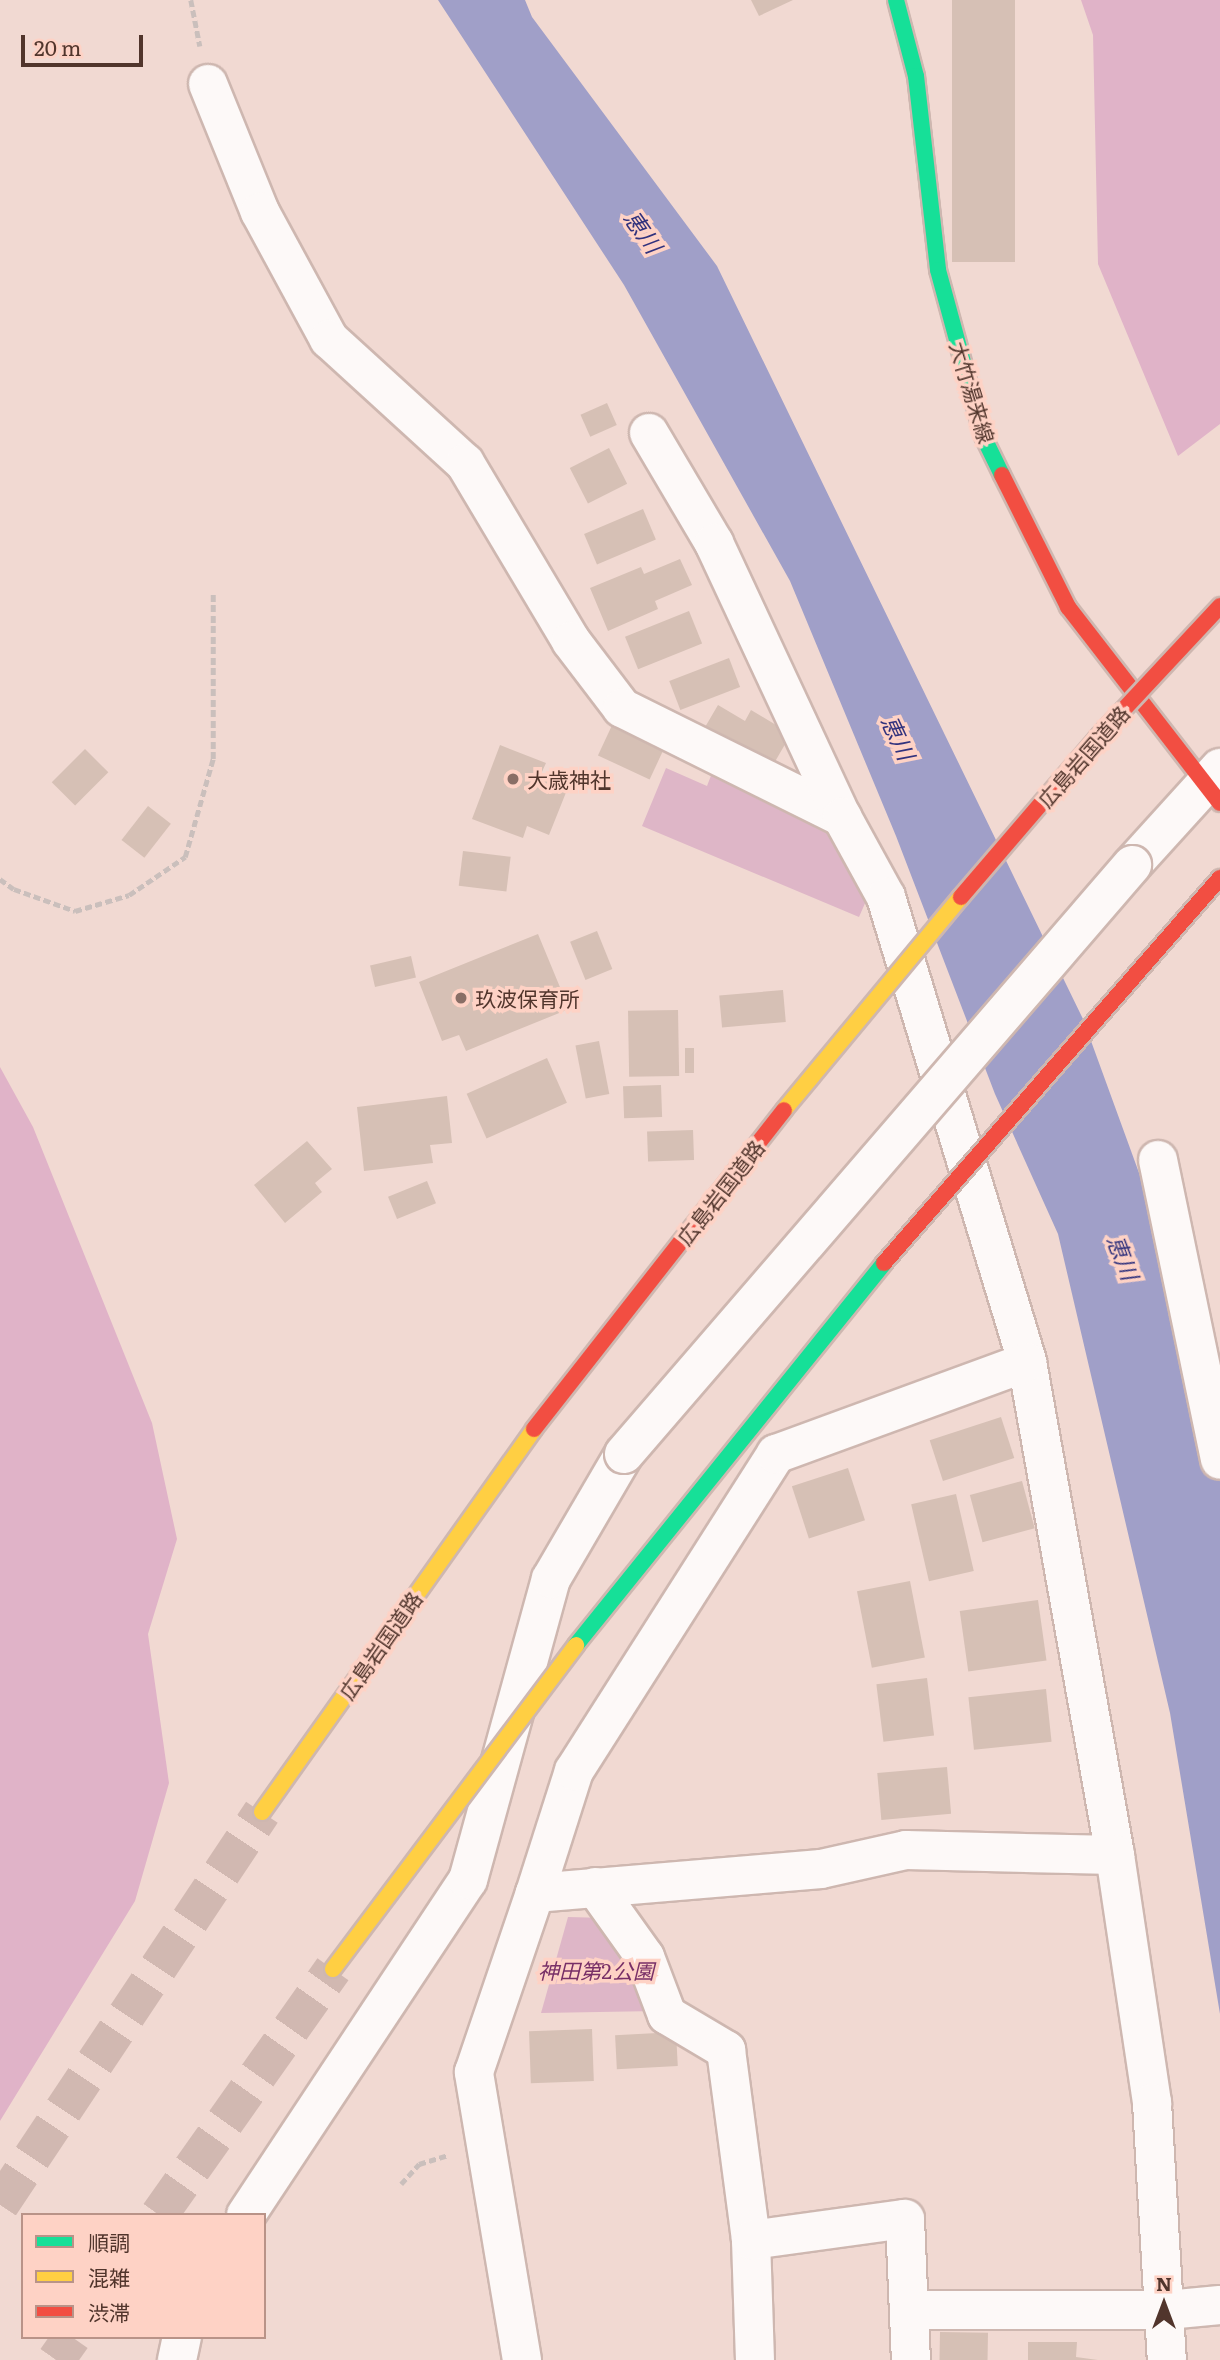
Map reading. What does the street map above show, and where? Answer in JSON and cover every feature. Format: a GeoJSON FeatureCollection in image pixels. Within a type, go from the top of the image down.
{"type":"FeatureCollection","features":[{"type":"Feature","properties":{"kind":"main road","name":"大竹湯来線"},"geometry":{"type":"LineString","coordinates":[[897,0],[916,76],[938,270],[983,436],[1068,607],[1214,785]]}},
{"type":"Feature","properties":{"kind":"main road","name":"広島岩国道路"},"geometry":{"type":"LineString","coordinates":[[262,1812],[530,1434],[824,1059],[1098,737],[1220,606]]}},
{"type":"Feature","properties":{"kind":"main road"},"geometry":{"type":"LineString","coordinates":[[333,1969],[637,1564],[934,1202],[1220,878]]}},
{"type":"Feature","properties":{"kind":"street"},"geometry":{"type":"LineString","coordinates":[[208,84],[260,212],[330,339],[465,463],[571,640],[622,708],[842,817]]}},
{"type":"Feature","properties":{"kind":"street"},"geometry":{"type":"LineString","coordinates":[[649,433],[714,543],[842,817],[886,897],[1027,1362],[1115,1854],[1152,2103],[1167,2310],[1167,2360]]}},
{"type":"Feature","properties":{"kind":"street"},"geometry":{"type":"LineString","coordinates":[[247,2213],[468,1880],[551,1579],[624,1454],[1132,865],[1214,785]]}},
{"type":"Feature","properties":{"kind":"street"},"geometry":{"type":"LineString","coordinates":[[1157,1160],[1220,1460]]}},
{"type":"Feature","properties":{"kind":"street"},"geometry":{"type":"LineString","coordinates":[[522,2360],[474,2072],[574,1771],[776,1454],[1027,1362]]}},
{"type":"Feature","properties":{"kind":"street"},"geometry":{"type":"LineString","coordinates":[[535,1893],[821,1869],[906,1850],[1115,1854]]}},
{"type":"Feature","properties":{"kind":"street"},"geometry":{"type":"LineString","coordinates":[[595,1887],[645,1957],[667,2015],[726,2050],[751,2240],[755,2360]]}},
{"type":"Feature","properties":{"kind":"street"},"geometry":{"type":"LineString","coordinates":[[751,2240],[905,2219],[911,2310],[911,2360]]}},
{"type":"Feature","properties":{"kind":"street"},"geometry":{"type":"LineString","coordinates":[[911,2310],[1167,2310],[1216,2305]]}},
{"type":"Feature","properties":{"kind":"street"},"geometry":{"type":"LineString","coordinates":[[177,2360],[182,2339]]}},
{"type":"Feature","properties":{"kind":"path"},"geometry":{"type":"LineString","coordinates":[[0,879],[75,911],[129,895],[184,857],[213,759],[213,592]]}},
{"type":"Feature","properties":{"kind":"path"},"geometry":{"type":"LineString","coordinates":[[401,2184],[419,2164],[450,2155],[484,2130]]}},
{"type":"Feature","properties":{"kind":"green space"},"geometry":{"type":"Polygon","coordinates":[[[666,768],[707,786],[712,773],[837,825],[870,892],[859,917],[642,826],[666,768]]]}},
{"type":"Feature","properties":{"kind":"green space","name":"神田第2公園"},"geometry":{"type":"Polygon","coordinates":[[[568,1917],[605,1918],[657,2011],[541,2013],[568,1917]]]}},
{"type":"Feature","properties":{"kind":"shaded area"},"geometry":{"type":"Polygon","coordinates":[[[1081,0],[1220,0],[1220,424],[1178,456],[1098,264],[1093,35],[1081,0]]]}},
{"type":"Feature","properties":{"kind":"shaded area"},"geometry":{"type":"Polygon","coordinates":[[[0,1067],[33,1127],[152,1423],[177,1539],[148,1634],[169,1783],[135,1901],[0,2121],[0,1067]]]}},
{"type":"Feature","properties":{"kind":"water","name":"恵川"},"geometry":{"type":"Polygon","coordinates":[[[438,0],[525,0],[532,17],[717,266],[1083,1019],[1170,1258],[1220,1453],[1220,2014],[1170,1713],[1058,1234],[995,1094],[896,836],[790,581],[624,285],[438,0]]]}},
{"type":"Feature","properties":{"kind":"building"},"geometry":{"type":"Polygon","coordinates":[[[751,0],[793,0],[759,16],[751,0]]]}},
{"type":"Feature","properties":{"kind":"building"},"geometry":{"type":"Polygon","coordinates":[[[952,0],[1015,0],[1015,262],[952,262],[952,0]]]}},
{"type":"Feature","properties":{"kind":"building"},"geometry":{"type":"Polygon","coordinates":[[[607,403],[617,425],[590,437],[581,415],[607,403]]]}},
{"type":"Feature","properties":{"kind":"building"},"geometry":{"type":"Polygon","coordinates":[[[609,448],[627,484],[588,504],[570,468],[609,448]]]}},
{"type":"Feature","properties":{"kind":"building"},"geometry":{"type":"Polygon","coordinates":[[[643,509],[656,539],[597,564],[584,534],[643,509]]]}},
{"type":"Feature","properties":{"kind":"building"},"geometry":{"type":"Polygon","coordinates":[[[680,559],[692,585],[655,601],[658,609],[608,631],[590,588],[641,567],[644,574],[680,559]]]}},
{"type":"Feature","properties":{"kind":"building"},"geometry":{"type":"Polygon","coordinates":[[[689,611],[702,643],[638,669],[625,637],[689,611]]]}},
{"type":"Feature","properties":{"kind":"building"},"geometry":{"type":"Polygon","coordinates":[[[729,658],[740,687],[680,710],[669,681],[729,658]]]}},
{"type":"Feature","properties":{"kind":"building"},"geometry":{"type":"Polygon","coordinates":[[[718,705],[745,721],[751,710],[791,734],[769,772],[701,734],[718,705]]]}},
{"type":"Feature","properties":{"kind":"building"},"geometry":{"type":"Polygon","coordinates":[[[614,721],[666,745],[650,780],[598,755],[614,721]]]}},
{"type":"Feature","properties":{"kind":"building"},"geometry":{"type":"Polygon","coordinates":[[[500,745],[546,763],[541,774],[569,785],[549,835],[527,826],[523,838],[472,819],[500,745]]]}},
{"type":"Feature","properties":{"kind":"building"},"geometry":{"type":"Polygon","coordinates":[[[85,749],[108,772],[75,806],[52,782],[85,749]]]}},
{"type":"Feature","properties":{"kind":"building"},"geometry":{"type":"Polygon","coordinates":[[[148,806],[171,824],[144,858],[122,840],[148,806]]]}},
{"type":"Feature","properties":{"kind":"building"},"geometry":{"type":"Polygon","coordinates":[[[463,851],[511,857],[506,892],[459,886],[463,851]]]}},
{"type":"Feature","properties":{"kind":"building"},"geometry":{"type":"Polygon","coordinates":[[[597,931],[612,969],[585,980],[570,942],[597,931]]]}},
{"type":"Feature","properties":{"kind":"building"},"geometry":{"type":"Polygon","coordinates":[[[538,934],[569,1009],[466,1051],[459,1035],[442,1041],[419,982],[538,934]]]}},
{"type":"Feature","properties":{"kind":"building"},"geometry":{"type":"Polygon","coordinates":[[[411,956],[416,977],[375,987],[370,965],[411,956]]]}},
{"type":"Feature","properties":{"kind":"building"},"geometry":{"type":"Polygon","coordinates":[[[783,990],[786,1022],[722,1027],[719,996],[783,990]]]}},
{"type":"Feature","properties":{"kind":"building"},"geometry":{"type":"Polygon","coordinates":[[[678,1010],[679,1076],[629,1077],[628,1011],[678,1010]]]}},
{"type":"Feature","properties":{"kind":"building"},"geometry":{"type":"Polygon","coordinates":[[[599,1041],[609,1094],[586,1099],[575,1046],[599,1041]]]}},
{"type":"Feature","properties":{"kind":"building"},"geometry":{"type":"Polygon","coordinates":[[[685,1048],[694,1048],[694,1073],[685,1073],[685,1048]]]}},
{"type":"Feature","properties":{"kind":"building"},"geometry":{"type":"Polygon","coordinates":[[[547,1058],[567,1103],[487,1139],[467,1094],[547,1058]]]}},
{"type":"Feature","properties":{"kind":"building"},"geometry":{"type":"Polygon","coordinates":[[[661,1085],[662,1117],[624,1118],[623,1086],[661,1085]]]}},
{"type":"Feature","properties":{"kind":"building"},"geometry":{"type":"Polygon","coordinates":[[[447,1096],[452,1143],[430,1145],[433,1163],[364,1171],[357,1107],[447,1096]]]}},
{"type":"Feature","properties":{"kind":"building"},"geometry":{"type":"Polygon","coordinates":[[[693,1130],[694,1160],[648,1162],[647,1132],[693,1130]]]}},
{"type":"Feature","properties":{"kind":"building"},"geometry":{"type":"Polygon","coordinates":[[[307,1141],[332,1169],[315,1183],[322,1192],[285,1223],[254,1185],[307,1141]]]}},
{"type":"Feature","properties":{"kind":"building"},"geometry":{"type":"Polygon","coordinates":[[[427,1181],[436,1203],[397,1219],[388,1197],[427,1181]]]}},
{"type":"Feature","properties":{"kind":"building"},"geometry":{"type":"Polygon","coordinates":[[[1001,1417],[1014,1458],[943,1481],[930,1440],[1001,1417]]]}},
{"type":"Feature","properties":{"kind":"building"},"geometry":{"type":"Polygon","coordinates":[[[848,1468],[865,1520],[809,1539],[792,1486],[848,1468]]]}},
{"type":"Feature","properties":{"kind":"building"},"geometry":{"type":"Polygon","coordinates":[[[1022,1481],[1035,1528],[983,1542],[970,1495],[1022,1481]]]}},
{"type":"Feature","properties":{"kind":"building"},"geometry":{"type":"Polygon","coordinates":[[[956,1494],[974,1571],[929,1581],[911,1504],[956,1494]]]}},
{"type":"Feature","properties":{"kind":"building"},"geometry":{"type":"Polygon","coordinates":[[[910,1581],[925,1658],[872,1668],[857,1591],[910,1581]]]}},
{"type":"Feature","properties":{"kind":"building"},"geometry":{"type":"Polygon","coordinates":[[[1038,1600],[1046,1660],[968,1671],[960,1611],[1038,1600]]]}},
{"type":"Feature","properties":{"kind":"building"},"geometry":{"type":"Polygon","coordinates":[[[927,1678],[934,1736],[883,1742],[876,1684],[927,1678]]]}},
{"type":"Feature","properties":{"kind":"building"},"geometry":{"type":"Polygon","coordinates":[[[1046,1689],[1052,1742],[974,1750],[968,1697],[1046,1689]]]}},
{"type":"Feature","properties":{"kind":"building"},"geometry":{"type":"Polygon","coordinates":[[[947,1767],[951,1814],[881,1820],[877,1773],[947,1767]]]}},
{"type":"Feature","properties":{"kind":"building"},"geometry":{"type":"Polygon","coordinates":[[[592,2029],[594,2081],[531,2083],[529,2031],[592,2029]]]}},
{"type":"Feature","properties":{"kind":"building"},"geometry":{"type":"Polygon","coordinates":[[[676,2032],[678,2066],[617,2069],[615,2035],[676,2032]]]}},
{"type":"Feature","properties":{"kind":"building"},"geometry":{"type":"Polygon","coordinates":[[[940,2332],[988,2333],[988,2360],[940,2360],[940,2332]]]}},
{"type":"Feature","properties":{"kind":"building"},"geometry":{"type":"Polygon","coordinates":[[[1028,2342],[1077,2342],[1076,2357],[1098,2360],[1028,2360],[1028,2342]]]}},
{"type":"Feature","properties":{"kind":"tunnel"},"geometry":{"type":"LineString","coordinates":[[0,2205],[262,1812]]}},
{"type":"Feature","properties":{"kind":"tunnel"},"geometry":{"type":"LineString","coordinates":[[160,2213],[333,1969]]}},
{"type":"Feature","properties":{"kind":"tunnel"},"geometry":{"type":"LineString","coordinates":[[56,2360],[71,2339]]}},
{"type":"Feature","properties":{"kind":"traffic: fast"},"geometry":{"type":"LineString","coordinates":[[896,0],[916,76],[938,270],[983,436],[1002,475]]}},
{"type":"Feature","properties":{"kind":"traffic: fast"},"geometry":{"type":"LineString","coordinates":[[576,1645],[884,1263]]}},
{"type":"Feature","properties":{"kind":"traffic: jam"},"geometry":{"type":"LineString","coordinates":[[1002,475],[1068,607],[1220,803]]}},
{"type":"Feature","properties":{"kind":"traffic: jam"},"geometry":{"type":"LineString","coordinates":[[961,897],[1098,737],[1220,606]]}},
{"type":"Feature","properties":{"kind":"traffic: jam"},"geometry":{"type":"LineString","coordinates":[[884,1263],[1220,878]]}},
{"type":"Feature","properties":{"kind":"traffic: jam"},"geometry":{"type":"LineString","coordinates":[[534,1429],[784,1110]]}},
{"type":"Feature","properties":{"kind":"traffic: slow"},"geometry":{"type":"LineString","coordinates":[[784,1110],[961,897]]}},
{"type":"Feature","properties":{"kind":"traffic: slow"},"geometry":{"type":"LineString","coordinates":[[262,1812],[534,1429]]}},
{"type":"Feature","properties":{"kind":"traffic: slow"},"geometry":{"type":"LineString","coordinates":[[333,1969],[576,1645]]}},
{"type":"Feature","properties":{"kind":"place","name":"大歳神社"},"geometry":{"type":"Point","coordinates":[513,779]}},
{"type":"Feature","properties":{"kind":"place","name":"玖波保育所"},"geometry":{"type":"Point","coordinates":[461,998]}}]}
